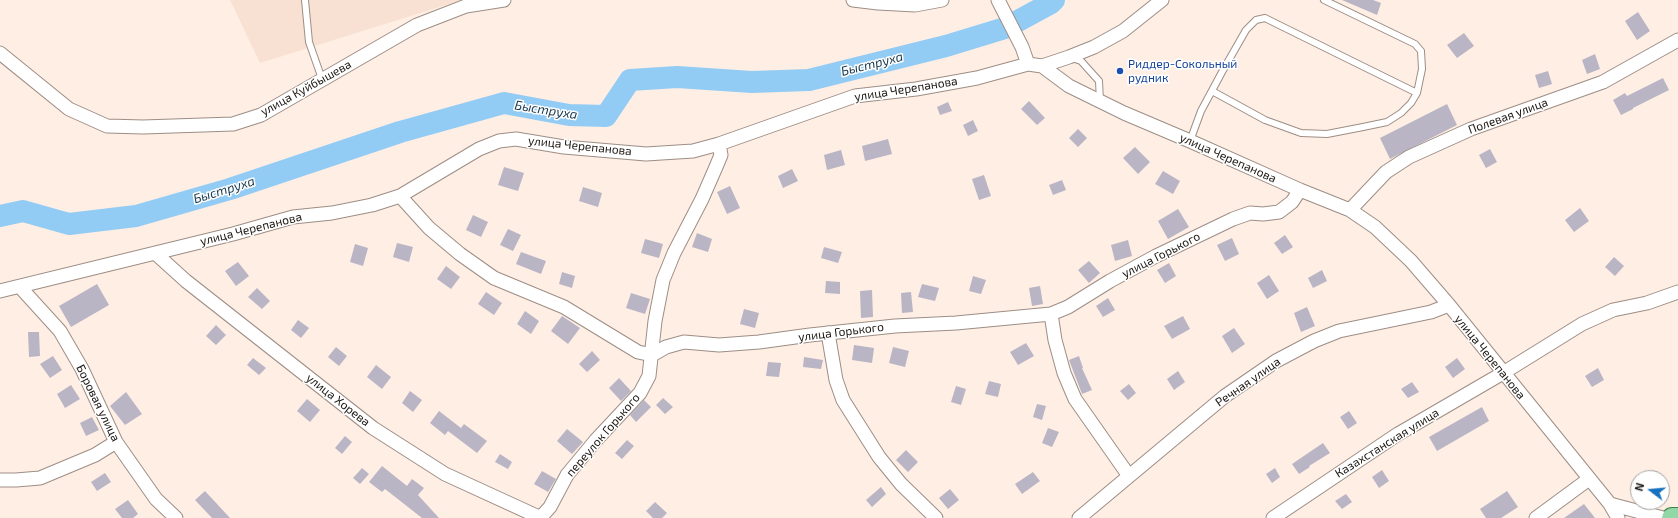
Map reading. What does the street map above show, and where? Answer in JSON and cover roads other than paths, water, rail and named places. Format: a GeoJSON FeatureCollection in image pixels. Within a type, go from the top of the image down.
{"type":"FeatureCollection","features":[{"type":"Feature","properties":{"kind":"main road"},"geometry":{"type":"LineString","coordinates":[[1672,518],[1678,518]]}},
{"type":"Feature","properties":{"kind":"street","name":"улица Куйбышева"},"geometry":{"type":"LineString","coordinates":[[0,53],[69,109],[108,126],[143,127],[233,124],[260,115],[417,26],[466,6],[504,0]]}},
{"type":"Feature","properties":{"kind":"street"},"geometry":{"type":"LineString","coordinates":[[853,0],[915,5],[942,0]]}},
{"type":"Feature","properties":{"kind":"street"},"geometry":{"type":"LineString","coordinates":[[998,0],[1022,47],[1028,64]]}},
{"type":"Feature","properties":{"kind":"street"},"geometry":{"type":"LineString","coordinates":[[1042,66],[1094,47],[1123,31],[1162,0]]}},
{"type":"Feature","properties":{"kind":"street","name":"Полевая улица"},"geometry":{"type":"LineString","coordinates":[[1350,210],[1386,172],[1409,157],[1471,128],[1603,82],[1678,40]]}},
{"type":"Feature","properties":{"kind":"street","name":"улица Черепанова"},"geometry":{"type":"LineString","coordinates":[[0,291],[293,217],[332,214],[372,205],[400,196],[479,149],[499,141],[516,139],[564,147],[646,154],[693,151],[719,144],[855,96],[916,89],[976,78],[1028,64],[1042,66],[1069,86],[1124,113],[1300,190],[1350,210],[1375,227],[1406,256],[1449,305],[1610,504],[1618,518]]}},
{"type":"Feature","properties":{"kind":"street","name":"переулок Горького"},"geometry":{"type":"LineString","coordinates":[[540,518],[550,507],[567,475],[596,440],[640,393],[649,376],[655,321],[663,280],[674,253],[702,199],[721,155],[719,144]]}},
{"type":"Feature","properties":{"kind":"street","name":"улица Горького"},"geometry":{"type":"LineString","coordinates":[[652,355],[666,347],[684,342],[719,345],[759,342],[895,326],[995,320],[1051,314],[1068,307],[1110,281],[1156,256],[1233,219],[1250,213],[1263,214],[1279,212],[1292,202],[1300,190]]}},
{"type":"Feature","properties":{"kind":"street"},"geometry":{"type":"LineString","coordinates":[[400,196],[429,228],[460,254],[494,278],[524,289],[564,307],[638,352],[652,355]]}},
{"type":"Feature","properties":{"kind":"street","name":"улица Хорева"},"geometry":{"type":"LineString","coordinates":[[155,253],[186,281],[373,428],[444,474],[540,518]]}},
{"type":"Feature","properties":{"kind":"street","name":"Боровая улица"},"geometry":{"type":"LineString","coordinates":[[20,287],[60,331],[82,369],[116,442],[156,499],[176,518]]}},
{"type":"Feature","properties":{"kind":"street","name":"Казахстанская улица"},"geometry":{"type":"LineString","coordinates":[[1273,518],[1398,434],[1504,373],[1582,324],[1613,310],[1647,303],[1678,292]]}},
{"type":"Feature","properties":{"kind":"street","name":"Речная улица"},"geometry":{"type":"LineString","coordinates":[[1079,518],[1225,396],[1276,361],[1314,341],[1339,331],[1431,312],[1449,305]]}},
{"type":"Feature","properties":{"kind":"street"},"geometry":{"type":"LineString","coordinates":[[1051,314],[1055,340],[1064,373],[1075,400],[1129,476]]}},
{"type":"Feature","properties":{"kind":"street"},"geometry":{"type":"LineString","coordinates":[[828,333],[836,380],[843,400],[879,457],[901,484],[936,518]]}},
{"type":"Feature","properties":{"kind":"street"},"geometry":{"type":"LineString","coordinates":[[0,480],[40,478],[94,455],[116,442]]}},
{"type":"Feature","properties":{"kind":"street"},"geometry":{"type":"LineString","coordinates":[[1536,518],[1590,479]]}},
{"type":"Feature","properties":{"kind":"street"},"geometry":{"type":"LineString","coordinates":[[1610,504],[1664,518]]}},
{"type":"Feature","properties":{"kind":"lane"},"geometry":{"type":"LineString","coordinates":[[305,0],[309,42],[322,79]]}},
{"type":"Feature","properties":{"kind":"lane"},"geometry":{"type":"LineString","coordinates":[[1212,91],[1265,120],[1301,133],[1327,134],[1387,122],[1401,113],[1411,103],[1417,93],[1422,69],[1421,51],[1415,44],[1324,0]]}},
{"type":"Feature","properties":{"kind":"lane"},"geometry":{"type":"LineString","coordinates":[[1190,141],[1201,112],[1246,30],[1256,20],[1265,18],[1417,93]]}},
{"type":"Feature","properties":{"kind":"lane"},"geometry":{"type":"LineString","coordinates":[[1069,57],[1081,61],[1099,81],[1100,101]]}},
{"type":"Feature","properties":{"kind":"waterway","name":"Быструха"},"geometry":{"type":"LineString","coordinates":[[0,216],[23,211],[69,224],[136,216],[230,189],[400,132],[504,103],[569,115],[606,116],[630,80],[677,77],[752,82],[809,80],[946,46],[1005,28],[1054,0]]}},
{"type":"Feature","properties":{"kind":"place","name":"Риддер-Сокольный рудник"},"geometry":{"type":"Point","coordinates":[1120,71]}}]}
